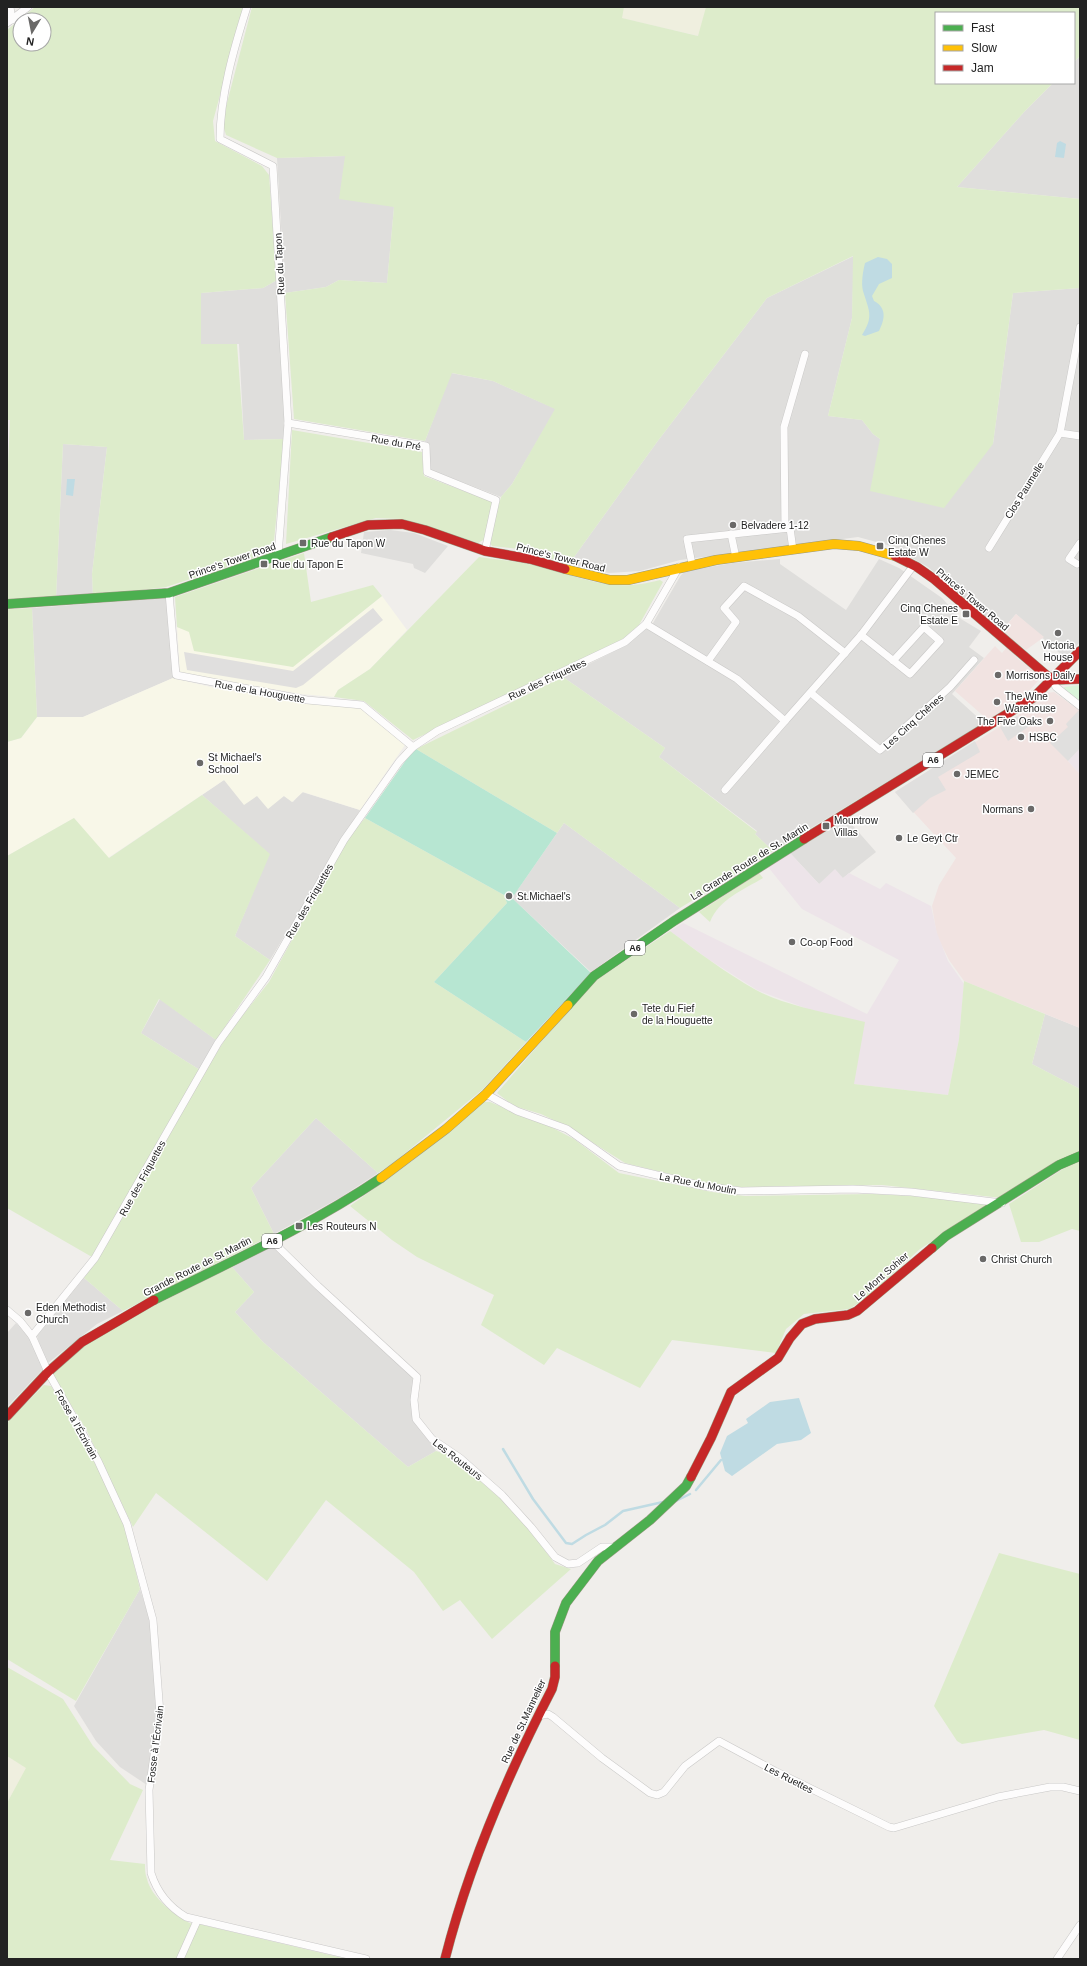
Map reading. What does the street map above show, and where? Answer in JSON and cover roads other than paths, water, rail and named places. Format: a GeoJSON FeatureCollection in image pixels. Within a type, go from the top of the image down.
{"type":"FeatureCollection","features":[{"type":"Feature","properties":{"kind":"main road","name":"Prince's Tower Road"},"geometry":{"type":"LineString","coordinates":[[7,604],[169,593],[349,531],[368,526],[386,524],[402,524],[425,530],[458,543],[485,551],[530,558],[594,577],[610,580],[628,580],[692,564],[834,544],[862,545],[898,556],[914,565],[946,588],[1052,680]]}},
{"type":"Feature","properties":{"kind":"main road","name":"A6"},"geometry":{"type":"LineString","coordinates":[[1052,680],[1080,650]]}},
{"type":"Feature","properties":{"kind":"main road"},"geometry":{"type":"LineString","coordinates":[[1070,662],[1070,673],[1072,676],[1080,678]]}},
{"type":"Feature","properties":{"kind":"main road"},"geometry":{"type":"LineString","coordinates":[[1052,680],[1080,678]]}},
{"type":"Feature","properties":{"kind":"main road","name":"La Grande Route de St. Martin"},"geometry":{"type":"LineString","coordinates":[[486,1094],[582,988],[605,968],[761,866],[1033,698],[1052,680]]}},
{"type":"Feature","properties":{"kind":"main road","name":"Grande Route de St Martin"},"geometry":{"type":"LineString","coordinates":[[7,1416],[48,1372],[82,1342],[131,1312],[272,1241],[356,1195],[398,1167],[446,1129],[486,1094]]}},
{"type":"Feature","properties":{"kind":"main road","name":"Le Mont Sohier"},"geometry":{"type":"LineString","coordinates":[[669,1504],[686,1486],[711,1438],[731,1392],[778,1358],[790,1338],[802,1324],[815,1319],[848,1315],[857,1312],[946,1236],[1002,1203],[1059,1165],[1080,1156]]}},
{"type":"Feature","properties":{"kind":"main road","name":"Rue de St.Mannelier"},"geometry":{"type":"LineString","coordinates":[[445,1959],[477,1849],[538,1716],[552,1689],[555,1677],[555,1632],[566,1603],[588,1572],[615,1547],[669,1504]]}},
{"type":"Feature","properties":{"kind":"street"},"geometry":{"type":"LineString","coordinates":[[9,22],[10,7]]}},
{"type":"Feature","properties":{"kind":"street"},"geometry":{"type":"LineString","coordinates":[[9,22],[28,7]]}},
{"type":"Feature","properties":{"kind":"street","name":"Rue du Tapon"},"geometry":{"type":"LineString","coordinates":[[247,7],[238,36],[220,118],[220,139],[273,166],[288,423],[278,556]]}},
{"type":"Feature","properties":{"kind":"street","name":"Clos Paumelle"},"geometry":{"type":"LineString","coordinates":[[989,548],[1060,433],[1080,327]]}},
{"type":"Feature","properties":{"kind":"street"},"geometry":{"type":"LineString","coordinates":[[785,528],[784,427],[805,354]]}},
{"type":"Feature","properties":{"kind":"street","name":"Rue du Pré"},"geometry":{"type":"LineString","coordinates":[[288,423],[426,446],[427,472],[496,500],[485,551]]}},
{"type":"Feature","properties":{"kind":"street"},"geometry":{"type":"LineString","coordinates":[[1060,433],[1080,436]]}},
{"type":"Feature","properties":{"kind":"street"},"geometry":{"type":"LineString","coordinates":[[692,564],[687,538],[790,528],[793,550]]}},
{"type":"Feature","properties":{"kind":"street"},"geometry":{"type":"LineString","coordinates":[[731,534],[735,553]]}},
{"type":"Feature","properties":{"kind":"street"},"geometry":{"type":"LineString","coordinates":[[1077,564],[1069,559],[1080,543]]}},
{"type":"Feature","properties":{"kind":"street"},"geometry":{"type":"LineString","coordinates":[[725,790],[861,635],[914,565]]}},
{"type":"Feature","properties":{"kind":"street","name":"Rue des Friquettes"},"geometry":{"type":"LineString","coordinates":[[32,1336],[95,1258],[218,1044],[266,977],[344,840],[398,762],[413,747],[437,731],[625,642],[646,624],[680,567]]}},
{"type":"Feature","properties":{"kind":"street"},"geometry":{"type":"LineString","coordinates":[[708,661],[736,622],[724,608],[744,586],[798,616],[845,653]]}},
{"type":"Feature","properties":{"kind":"street","name":"Rue de la Houguette"},"geometry":{"type":"LineString","coordinates":[[169,593],[176,675],[307,700],[362,704],[413,747]]}},
{"type":"Feature","properties":{"kind":"street"},"geometry":{"type":"LineString","coordinates":[[646,624],[737,679],[785,721]]}},
{"type":"Feature","properties":{"kind":"street"},"geometry":{"type":"LineString","coordinates":[[861,635],[893,661],[910,674],[940,641],[924,627],[893,661]]}},
{"type":"Feature","properties":{"kind":"street","name":"Les Cinq Chênes"},"geometry":{"type":"LineString","coordinates":[[810,693],[880,750],[950,687],[974,660]]}},
{"type":"Feature","properties":{"kind":"street"},"geometry":{"type":"LineString","coordinates":[[1052,680],[1056,687],[1080,706]]}},
{"type":"Feature","properties":{"kind":"street","name":"La Rue du Moulin"},"geometry":{"type":"LineString","coordinates":[[486,1094],[517,1111],[567,1129],[619,1166],[703,1186],[741,1191],[853,1190],[911,1192],[1002,1203]]}},
{"type":"Feature","properties":{"kind":"street","name":"Les Routeurs"},"geometry":{"type":"LineString","coordinates":[[272,1241],[318,1286],[417,1377],[414,1400],[416,1418],[419,1423],[432,1439],[460,1458],[502,1495],[531,1527],[555,1557],[568,1564],[578,1563],[602,1547],[615,1547]]}},
{"type":"Feature","properties":{"kind":"street","name":"Fosse à l'Écrivain"},"geometry":{"type":"LineString","coordinates":[[7,1310],[20,1321],[32,1336],[48,1372],[98,1461],[108,1482],[127,1524],[153,1620],[160,1703],[159,1727],[149,1790],[151,1873],[155,1885],[169,1904],[186,1917],[197,1921],[366,1959]]}},
{"type":"Feature","properties":{"kind":"street","name":"Les Ruettes"},"geometry":{"type":"LineString","coordinates":[[538,1716],[548,1714],[553,1717],[602,1758],[650,1793],[657,1795],[664,1792],[685,1766],[711,1745],[719,1741],[775,1771],[889,1827],[894,1828],[998,1797],[1050,1787],[1063,1787],[1080,1791]]}},
{"type":"Feature","properties":{"kind":"street"},"geometry":{"type":"LineString","coordinates":[[180,1959],[197,1921]]}},
{"type":"Feature","properties":{"kind":"street"},"geometry":{"type":"LineString","coordinates":[[1057,1959],[1080,1925]]}},
{"type":"Feature","properties":{"kind":"water"},"geometry":{"type":"Polygon","coordinates":[[[1060,141],[1066,144],[1064,158],[1055,157],[1057,143],[1060,141]]]}},
{"type":"Feature","properties":{"kind":"water"},"geometry":{"type":"Polygon","coordinates":[[[878,257],[887,259],[892,264],[892,278],[879,284],[872,296],[874,301],[883,310],[884,314],[883,322],[879,331],[865,336],[862,335],[868,323],[869,313],[862,288],[863,273],[865,263],[878,257]]]}},
{"type":"Feature","properties":{"kind":"water"},"geometry":{"type":"Polygon","coordinates":[[[67,479],[75,479],[73,496],[66,495],[67,479]]]}},
{"type":"Feature","properties":{"kind":"water"},"geometry":{"type":"Polygon","coordinates":[[[799,1398],[811,1433],[801,1440],[777,1444],[732,1476],[725,1471],[720,1453],[727,1436],[748,1423],[746,1419],[770,1402],[799,1398]]]}},
{"type":"Feature","properties":{"kind":"waterway"},"geometry":{"type":"LineString","coordinates":[[503,1449],[533,1499],[566,1543],[572,1544],[605,1525],[623,1511],[663,1502]]}},
{"type":"Feature","properties":{"kind":"waterway"},"geometry":{"type":"LineString","coordinates":[[696,1490],[721,1460]]}},
{"type":"Feature","properties":{"kind":"waterway"},"geometry":{"type":"LineString","coordinates":[[676,1501],[690,1494]]}},
{"type":"Feature","properties":{"kind":"place","name":"Belvadere 1-12"},"geometry":{"type":"Point","coordinates":[733,525]}},
{"type":"Feature","properties":{"kind":"place","name":"Rue du Tapon W"},"geometry":{"type":"Point","coordinates":[303,543]}},
{"type":"Feature","properties":{"kind":"place","name":"Cinq Chenes Estate W"},"geometry":{"type":"Point","coordinates":[880,546]}},
{"type":"Feature","properties":{"kind":"place","name":"Rue du Tapon E"},"geometry":{"type":"Point","coordinates":[264,564]}},
{"type":"Feature","properties":{"kind":"place","name":"Cinq Chenes Estate E"},"geometry":{"type":"Point","coordinates":[966,614]}},
{"type":"Feature","properties":{"kind":"place","name":"Victoria House"},"geometry":{"type":"Point","coordinates":[1058,633]}},
{"type":"Feature","properties":{"kind":"place","name":"Morrisons Daily"},"geometry":{"type":"Point","coordinates":[998,675]}},
{"type":"Feature","properties":{"kind":"place","name":"The Wine Warehouse"},"geometry":{"type":"Point","coordinates":[997,702]}},
{"type":"Feature","properties":{"kind":"place","name":"The Five Oaks"},"geometry":{"type":"Point","coordinates":[1050,721]}},
{"type":"Feature","properties":{"kind":"place","name":"HSBC"},"geometry":{"type":"Point","coordinates":[1021,737]}},
{"type":"Feature","properties":{"kind":"place","name":"St Michael's School"},"geometry":{"type":"Point","coordinates":[200,763]}},
{"type":"Feature","properties":{"kind":"place","name":"JEMEC"},"geometry":{"type":"Point","coordinates":[957,774]}},
{"type":"Feature","properties":{"kind":"place","name":"Normans"},"geometry":{"type":"Point","coordinates":[1031,809]}},
{"type":"Feature","properties":{"kind":"place","name":"Mountrow Villas"},"geometry":{"type":"Point","coordinates":[826,826]}},
{"type":"Feature","properties":{"kind":"place","name":"Le Geyt Ctr"},"geometry":{"type":"Point","coordinates":[899,838]}},
{"type":"Feature","properties":{"kind":"place","name":"St.Michael's"},"geometry":{"type":"Point","coordinates":[509,896]}},
{"type":"Feature","properties":{"kind":"place","name":"Co-op Food"},"geometry":{"type":"Point","coordinates":[792,942]}},
{"type":"Feature","properties":{"kind":"place","name":"Tete du Fief de la Houguette"},"geometry":{"type":"Point","coordinates":[634,1014]}},
{"type":"Feature","properties":{"kind":"place","name":"Les Routeurs N"},"geometry":{"type":"Point","coordinates":[299,1226]}},
{"type":"Feature","properties":{"kind":"place","name":"Christ Church"},"geometry":{"type":"Point","coordinates":[983,1259]}},
{"type":"Feature","properties":{"kind":"place","name":"Eden Methodist Church"},"geometry":{"type":"Point","coordinates":[28,1313]}}]}
